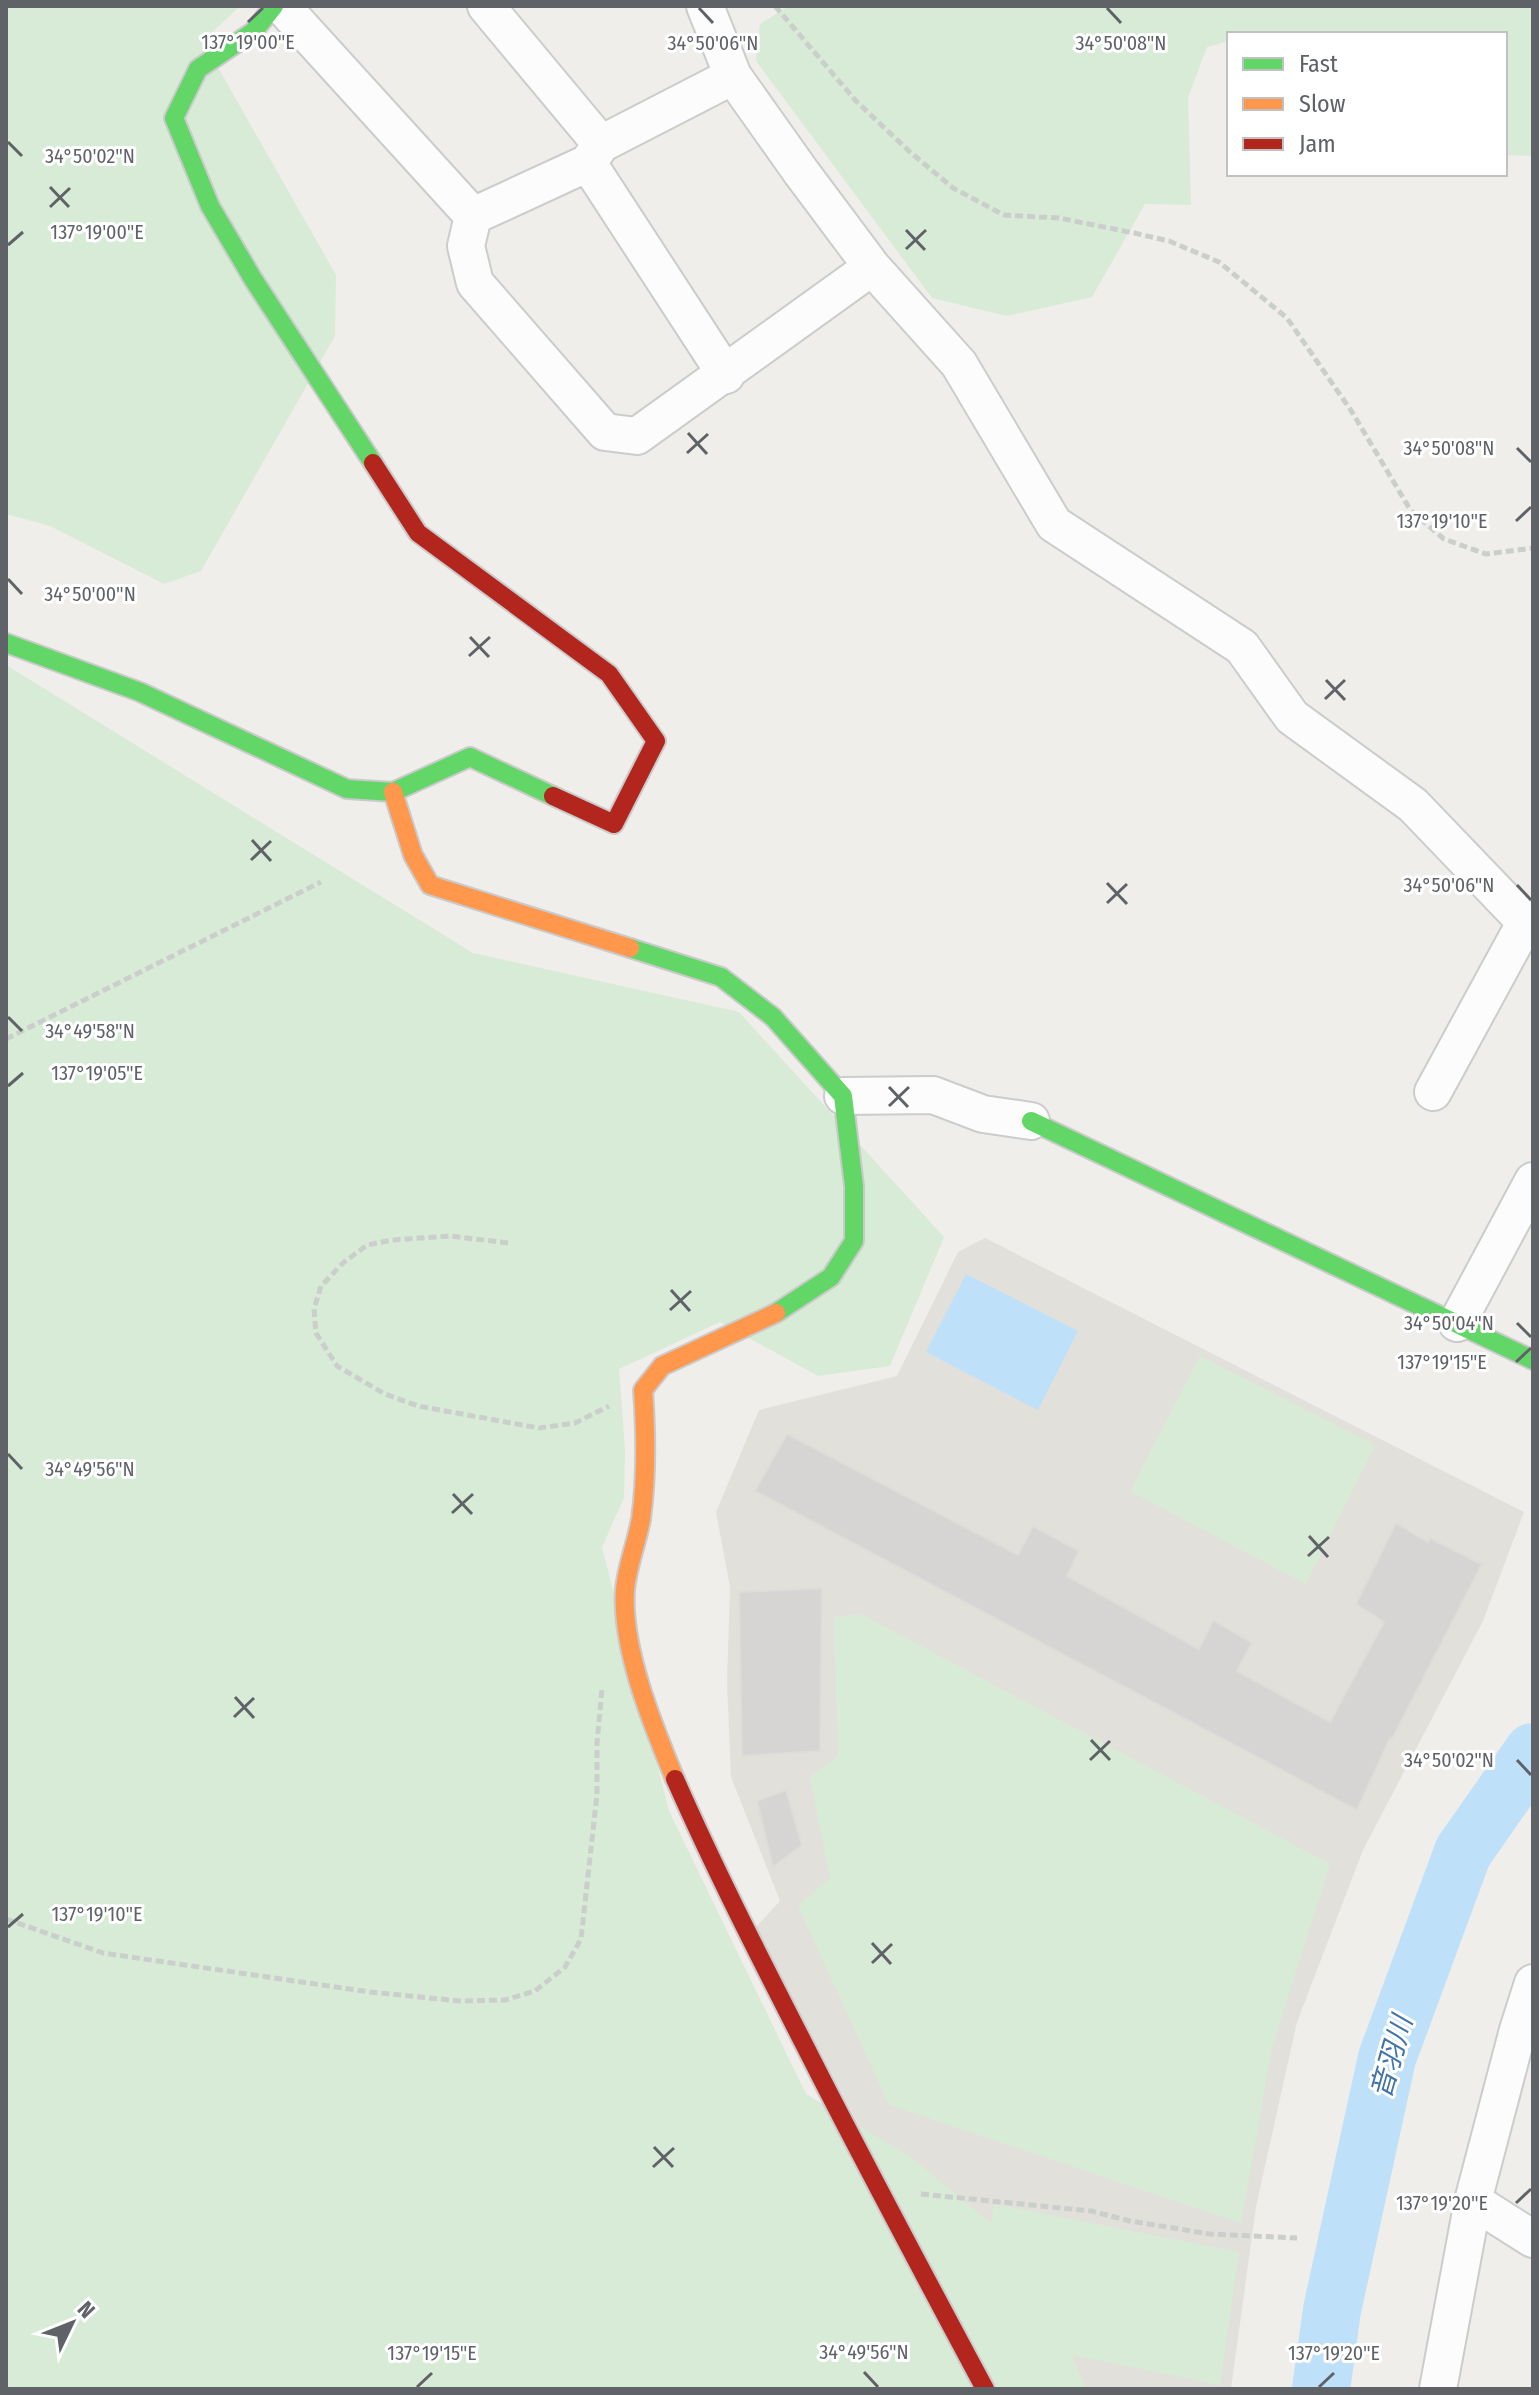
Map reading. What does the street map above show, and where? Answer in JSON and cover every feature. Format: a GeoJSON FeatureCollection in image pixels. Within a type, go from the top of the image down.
{"type":"FeatureCollection","features":[{"type":"Feature","properties":{"kind":"street"},"geometry":{"type":"LineString","coordinates":[[6,643],[140,692],[347,789],[393,792],[470,757],[614,824],[656,741],[609,674],[418,533],[253,279],[210,206],[174,118],[198,69],[253,32],[274,6]]}},
{"type":"Feature","properties":{"kind":"street"},"geometry":{"type":"LineString","coordinates":[[282,6],[473,216]]}},
{"type":"Feature","properties":{"kind":"street"},"geometry":{"type":"LineString","coordinates":[[486,6],[595,153],[726,375]]}},
{"type":"Feature","properties":{"kind":"street"},"geometry":{"type":"LineString","coordinates":[[705,6],[733,76],[872,267],[959,364],[1054,524],[1242,647],[1292,717],[1413,805],[1529,927],[1433,1092]]}},
{"type":"Feature","properties":{"kind":"street"},"geometry":{"type":"LineString","coordinates":[[733,76],[473,216],[466,246],[475,283],[605,432],[637,436],[726,375],[872,267]]}},
{"type":"Feature","properties":{"kind":"street"},"geometry":{"type":"LineString","coordinates":[[393,792],[413,855],[430,885],[721,977],[773,1017],[843,1096],[854,1186],[854,1241],[831,1277],[768,1318],[662,1366],[643,1390],[647,1448],[641,1519],[625,1590],[628,1641],[657,1736],[707,1852],[880,2192],[985,2389]]}},
{"type":"Feature","properties":{"kind":"street"},"geometry":{"type":"LineString","coordinates":[[843,1096],[933,1095],[983,1114],[1031,1121],[1533,1360]]}},
{"type":"Feature","properties":{"kind":"street"},"geometry":{"type":"LineString","coordinates":[[1457,1323],[1533,1181]]}},
{"type":"Feature","properties":{"kind":"street"},"geometry":{"type":"LineString","coordinates":[[1446,2385],[1473,2201],[1525,2035],[1533,1983]]}},
{"type":"Feature","properties":{"kind":"street"},"geometry":{"type":"LineString","coordinates":[[1473,2201],[1533,2239]]}},
{"type":"Feature","properties":{"kind":"path"},"geometry":{"type":"LineString","coordinates":[[775,6],[856,101],[953,188],[1004,215],[1059,218],[1134,233],[1169,241],[1219,262],[1287,318],[1352,412],[1411,511],[1444,539],[1486,554],[1533,548]]}},
{"type":"Feature","properties":{"kind":"path"},"geometry":{"type":"LineString","coordinates":[[6,1039],[321,882]]}},
{"type":"Feature","properties":{"kind":"path"},"geometry":{"type":"LineString","coordinates":[[508,1243],[450,1236],[367,1245],[343,1263],[321,1286],[314,1309],[316,1333],[337,1366],[385,1394],[418,1406],[513,1425],[539,1428],[575,1423],[643,1390]]}},
{"type":"Feature","properties":{"kind":"path"},"geometry":{"type":"LineString","coordinates":[[6,1919],[103,1953],[370,1992],[460,2001],[505,2000],[535,1991],[565,1967],[581,1939],[597,1794],[597,1743],[604,1676]]}},
{"type":"Feature","properties":{"kind":"path"},"geometry":{"type":"LineString","coordinates":[[880,2192],[1091,2211],[1130,2221],[1210,2234],[1297,2238]]}},
{"type":"Feature","properties":{"kind":"shaded area"},"geometry":{"type":"Polygon","coordinates":[[[985,1238],[1524,1512],[1483,1621],[1363,1850],[1297,2022],[1256,2207],[1231,2389],[995,2389],[756,1927],[780,1901],[731,1777],[727,1682],[730,1587],[716,1512],[759,1410],[897,1376],[958,1252],[985,1238]]]}},
{"type":"Feature","properties":{"kind":"green space"},"geometry":{"type":"Polygon","coordinates":[[[6,6],[240,6],[203,41],[336,275],[335,336],[201,571],[164,584],[50,526],[6,514],[6,6]]]}},
{"type":"Feature","properties":{"kind":"green space"},"geometry":{"type":"Polygon","coordinates":[[[789,6],[1533,6],[1533,156],[1507,155],[1507,32],[1227,32],[1227,42],[1207,47],[1188,98],[1191,205],[1145,204],[1092,297],[1007,316],[932,298],[756,61],[760,24],[789,6]]]}},
{"type":"Feature","properties":{"kind":"green space"},"geometry":{"type":"Polygon","coordinates":[[[6,665],[473,953],[739,1012],[944,1237],[890,1366],[818,1376],[720,1322],[619,1369],[625,1450],[624,1498],[602,1547],[669,1811],[806,2094],[912,2158],[991,2223],[994,2204],[1239,2252],[1220,2385],[1072,2355],[1086,2389],[6,2389],[6,665]]]}},
{"type":"Feature","properties":{"kind":"green space"},"geometry":{"type":"Polygon","coordinates":[[[1200,1356],[1375,1445],[1306,1584],[1130,1491],[1200,1356]]]}},
{"type":"Feature","properties":{"kind":"green space"},"geometry":{"type":"Polygon","coordinates":[[[861,1614],[1330,1864],[1272,2047],[1241,2223],[889,2105],[798,1906],[830,1878],[810,1777],[838,1756],[834,1617],[861,1614]]]}},
{"type":"Feature","properties":{"kind":"water"},"geometry":{"type":"Polygon","coordinates":[[[966,1274],[1078,1331],[1038,1410],[926,1352],[966,1274]]]}},
{"type":"Feature","properties":{"kind":"building"},"geometry":{"type":"Polygon","coordinates":[[[787,1434],[1018,1555],[1033,1526],[1079,1551],[1067,1576],[1199,1649],[1213,1620],[1252,1643],[1237,1671],[1330,1722],[1384,1622],[1356,1604],[1396,1523],[1428,1542],[1430,1538],[1482,1564],[1390,1738],[1357,1810],[755,1491],[787,1434]]]}},
{"type":"Feature","properties":{"kind":"building"},"geometry":{"type":"Polygon","coordinates":[[[822,1588],[820,1751],[742,1756],[739,1592],[822,1588]]]}},
{"type":"Feature","properties":{"kind":"building"},"geometry":{"type":"Polygon","coordinates":[[[786,1790],[802,1845],[773,1867],[757,1801],[786,1790]]]}},
{"type":"Feature","properties":{"kind":"waterway","name":"音羽川"},"geometry":{"type":"LineString","coordinates":[[1321,2389],[1332,2310],[1387,2058],[1463,1852],[1533,1752]]}},
{"type":"Feature","properties":{"kind":"traffic: fast"},"geometry":{"type":"LineString","coordinates":[[274,6],[253,32],[198,69],[174,118],[210,206],[253,279],[373,463]]}},
{"type":"Feature","properties":{"kind":"traffic: fast"},"geometry":{"type":"LineString","coordinates":[[6,643],[140,692],[347,789],[393,792],[470,757],[553,796]]}},
{"type":"Feature","properties":{"kind":"traffic: fast"},"geometry":{"type":"LineString","coordinates":[[630,948],[721,977],[773,1017],[843,1096],[854,1186],[854,1241],[831,1277],[776,1313]]}},
{"type":"Feature","properties":{"kind":"traffic: fast"},"geometry":{"type":"LineString","coordinates":[[1031,1121],[1533,1360]]}},
{"type":"Feature","properties":{"kind":"traffic: slow"},"geometry":{"type":"LineString","coordinates":[[393,792],[413,855],[430,885],[630,948]]}},
{"type":"Feature","properties":{"kind":"traffic: slow"},"geometry":{"type":"LineString","coordinates":[[675,1779],[640,1686],[625,1613],[626,1581],[641,1519],[644,1487],[643,1390],[662,1366],[776,1313]]}},
{"type":"Feature","properties":{"kind":"traffic: jam"},"geometry":{"type":"LineString","coordinates":[[373,463],[418,533],[609,674],[656,741],[614,824],[553,796]]}},
{"type":"Feature","properties":{"kind":"traffic: jam"},"geometry":{"type":"LineString","coordinates":[[675,1779],[771,1980],[985,2389]]}}]}
